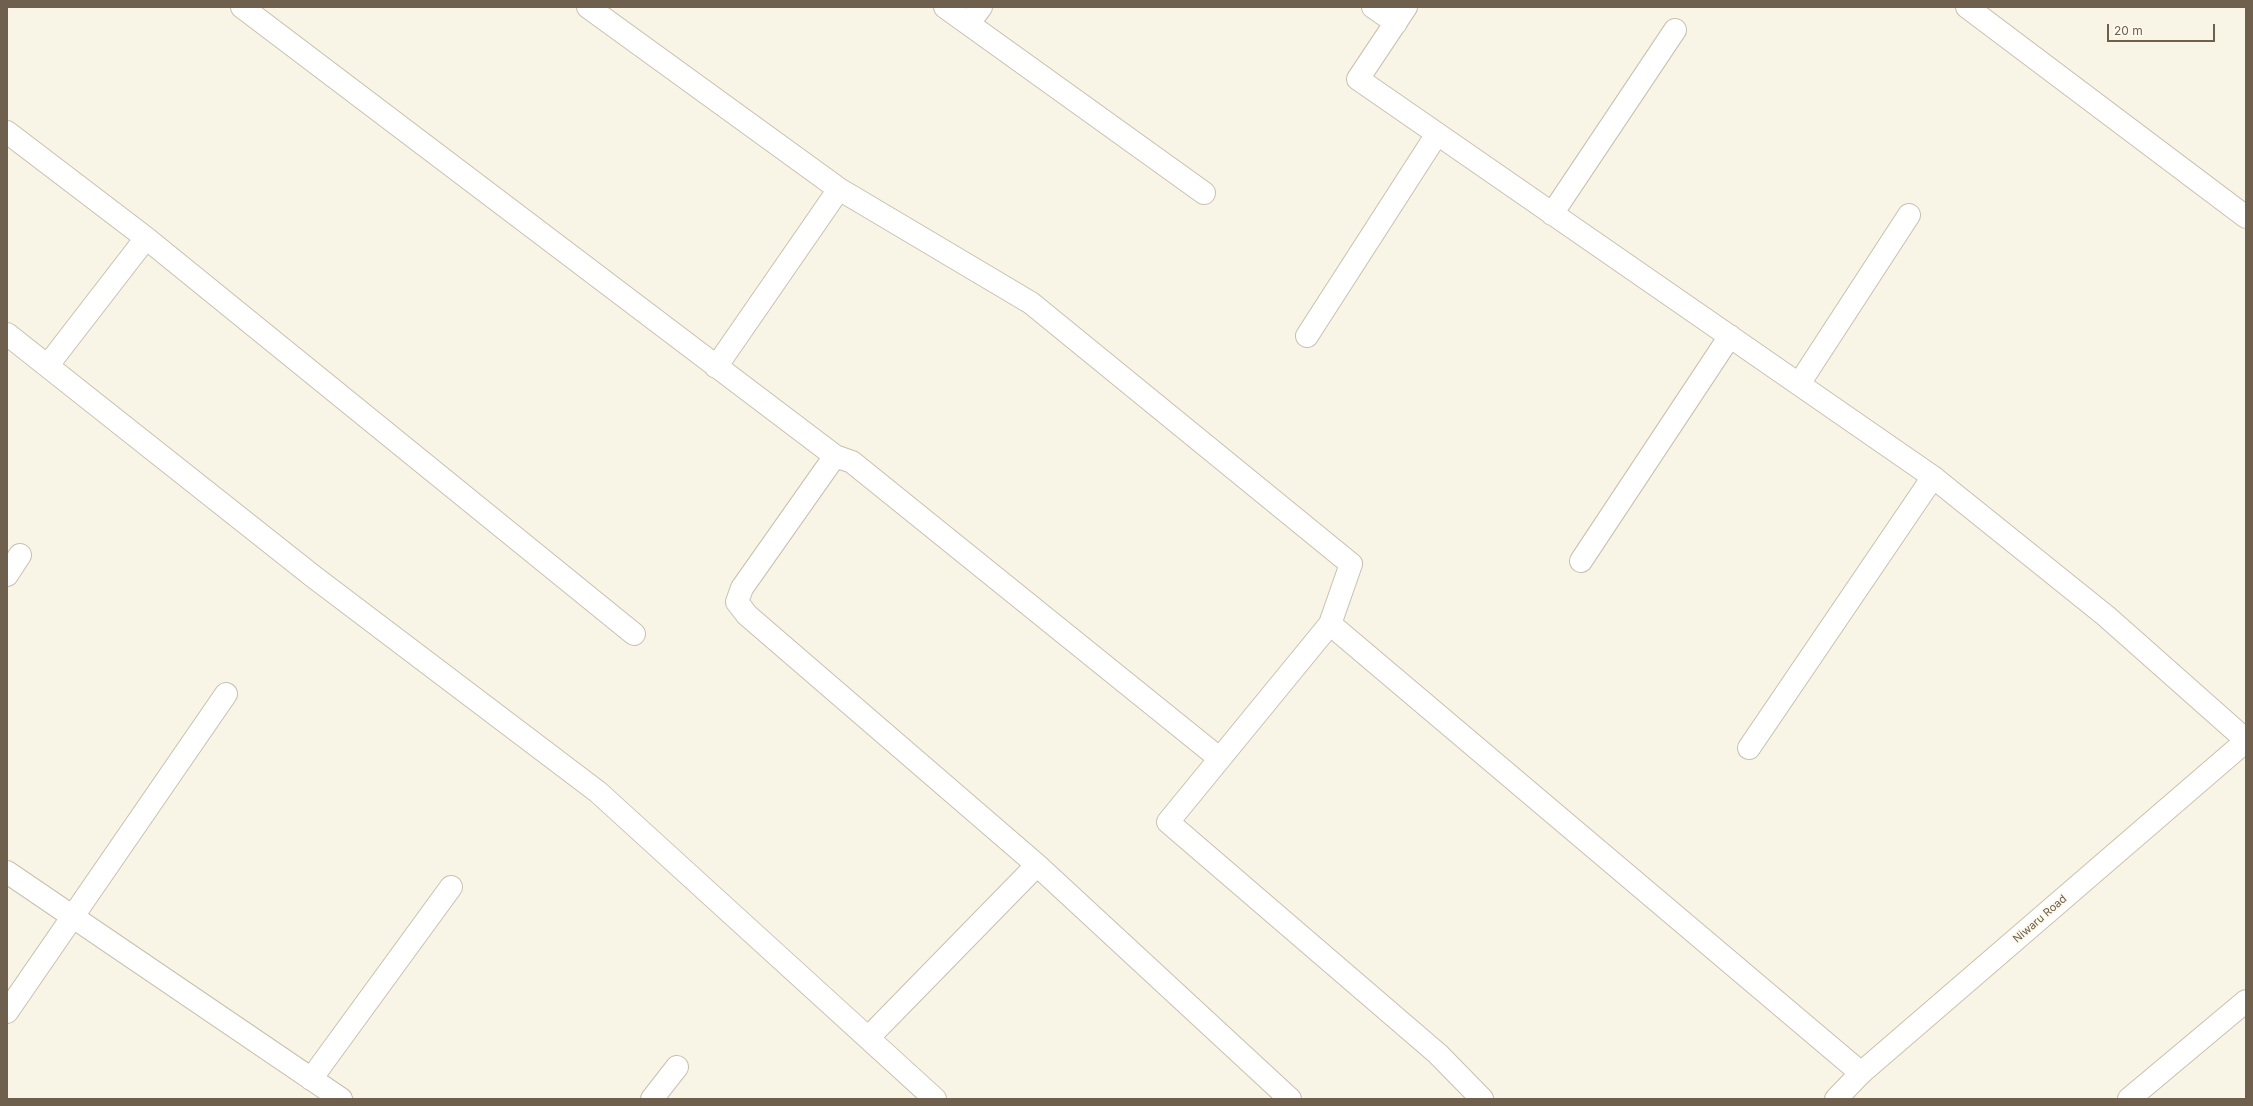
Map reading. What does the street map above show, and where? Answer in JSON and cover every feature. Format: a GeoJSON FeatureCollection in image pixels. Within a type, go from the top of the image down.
{"type":"FeatureCollection","features":[{"type":"Feature","properties":{"kind":"street"},"geometry":{"type":"LineString","coordinates":[[242,7],[835,456],[852,462],[1219,758]]}},
{"type":"Feature","properties":{"kind":"street"},"geometry":{"type":"LineString","coordinates":[[588,7],[839,189],[1031,303],[1351,564],[1330,624],[1168,822],[1438,1054],[1482,1099]]}},
{"type":"Feature","properties":{"kind":"street"},"geometry":{"type":"LineString","coordinates":[[945,7],[975,15],[1204,193]]}},
{"type":"Feature","properties":{"kind":"street"},"geometry":{"type":"LineString","coordinates":[[1373,7],[1401,15],[1358,79],[1934,476],[2106,616],[2246,740]]}},
{"type":"Feature","properties":{"kind":"street"},"geometry":{"type":"LineString","coordinates":[[1967,7],[2246,217]]}},
{"type":"Feature","properties":{"kind":"street"},"geometry":{"type":"LineString","coordinates":[[1552,214],[1675,30]]}},
{"type":"Feature","properties":{"kind":"street"},"geometry":{"type":"LineString","coordinates":[[7,132],[146,238],[634,634]]}},
{"type":"Feature","properties":{"kind":"street"},"geometry":{"type":"LineString","coordinates":[[1307,336],[1437,134]]}},
{"type":"Feature","properties":{"kind":"street"},"geometry":{"type":"LineString","coordinates":[[716,367],[839,189]]}},
{"type":"Feature","properties":{"kind":"street"},"geometry":{"type":"LineString","coordinates":[[1799,384],[1909,215]]}},
{"type":"Feature","properties":{"kind":"street"},"geometry":{"type":"LineString","coordinates":[[48,365],[146,238]]}},
{"type":"Feature","properties":{"kind":"street"},"geometry":{"type":"LineString","coordinates":[[7,334],[314,577],[598,792],[935,1099]]}},
{"type":"Feature","properties":{"kind":"street"},"geometry":{"type":"LineString","coordinates":[[1581,561],[1730,336]]}},
{"type":"Feature","properties":{"kind":"street"},"geometry":{"type":"LineString","coordinates":[[835,456],[742,588],[737,602],[747,615],[1037,865],[1290,1099]]}},
{"type":"Feature","properties":{"kind":"street"},"geometry":{"type":"LineString","coordinates":[[1749,748],[1934,476]]}},
{"type":"Feature","properties":{"kind":"street"},"geometry":{"type":"LineString","coordinates":[[7,575],[20,555]]}},
{"type":"Feature","properties":{"kind":"street"},"geometry":{"type":"LineString","coordinates":[[1330,624],[1860,1073]]}},
{"type":"Feature","properties":{"kind":"street"},"geometry":{"type":"LineString","coordinates":[[7,1012],[226,694]]}},
{"type":"Feature","properties":{"kind":"street","name":"Niwaru Road"},"geometry":{"type":"LineString","coordinates":[[1836,1099],[1860,1073],[2246,740]]}},
{"type":"Feature","properties":{"kind":"street"},"geometry":{"type":"LineString","coordinates":[[868,1038],[1037,865]]}},
{"type":"Feature","properties":{"kind":"street"},"geometry":{"type":"LineString","coordinates":[[7,872],[341,1099]]}},
{"type":"Feature","properties":{"kind":"street"},"geometry":{"type":"LineString","coordinates":[[311,1079],[451,886]]}},
{"type":"Feature","properties":{"kind":"street"},"geometry":{"type":"LineString","coordinates":[[2129,1099],[2246,1001]]}},
{"type":"Feature","properties":{"kind":"street"},"geometry":{"type":"LineString","coordinates":[[652,1099],[677,1067]]}}]}
